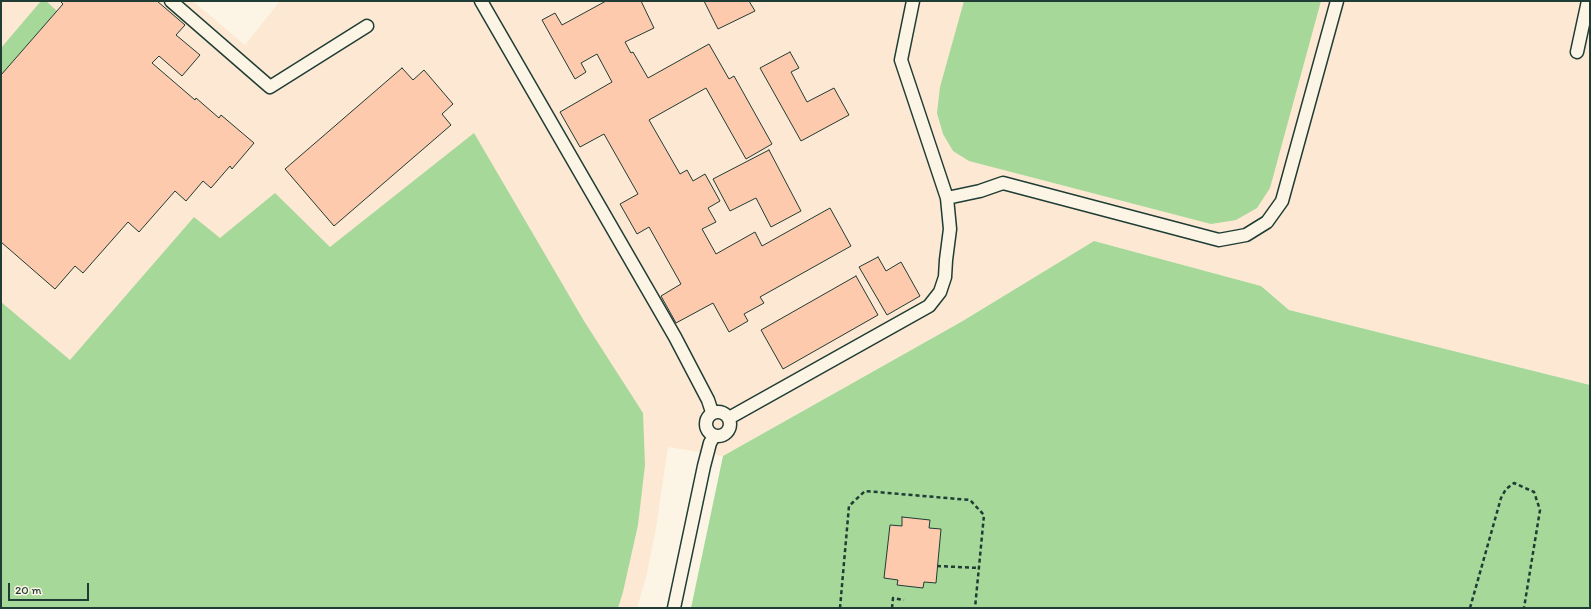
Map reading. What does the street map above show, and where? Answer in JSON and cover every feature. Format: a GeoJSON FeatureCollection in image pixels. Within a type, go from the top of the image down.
{"type":"FeatureCollection","features":[{"type":"Feature","properties":{"kind":"lane"},"geometry":{"type":"LineString","coordinates":[[171,1],[270,87],[368,26]]}},
{"type":"Feature","properties":{"kind":"lane"},"geometry":{"type":"LineString","coordinates":[[481,1],[675,337],[708,400],[712,412]]}},
{"type":"Feature","properties":{"kind":"lane"},"geometry":{"type":"LineString","coordinates":[[729,418],[929,306],[940,292],[945,277],[950,229],[946,198],[901,60],[913,1]]}},
{"type":"Feature","properties":{"kind":"lane"},"geometry":{"type":"LineString","coordinates":[[946,198],[980,191],[1003,184],[1219,240],[1246,235],[1267,222],[1282,201],[1337,1]]}},
{"type":"Feature","properties":{"kind":"lane"},"geometry":{"type":"LineString","coordinates":[[1577,52],[1588,1]]}},
{"type":"Feature","properties":{"kind":"lane"},"geometry":{"type":"LineString","coordinates":[[712,412],[722,412],[729,418],[731,423],[727,432],[719,436],[714,436],[707,429],[706,420],[712,412]]}},
{"type":"Feature","properties":{"kind":"lane"},"geometry":{"type":"LineString","coordinates":[[674,608],[704,466],[710,443],[714,436]]}},
{"type":"Feature","properties":{"kind":"path"},"geometry":{"type":"LineString","coordinates":[[1470,608],[1501,498],[1506,489],[1514,483],[1534,492],[1540,510],[1524,608]]}},
{"type":"Feature","properties":{"kind":"path"},"geometry":{"type":"LineString","coordinates":[[840,608],[849,506],[865,491],[970,500],[984,515],[976,608]]}},
{"type":"Feature","properties":{"kind":"path"},"geometry":{"type":"LineString","coordinates":[[937,566],[979,568]]}},
{"type":"Feature","properties":{"kind":"path"},"geometry":{"type":"LineString","coordinates":[[892,608],[893,598],[904,600]]}},
{"type":"Feature","properties":{"kind":"shaded area"},"geometry":{"type":"Polygon","coordinates":[[[1,1],[193,1],[245,45],[280,1],[1590,1],[1590,385],[1289,310],[1261,286],[1094,241],[961,322],[723,456],[668,447],[656,528],[646,578],[637,608],[1,608],[1,1]]]}},
{"type":"Feature","properties":{"kind":"green space"},"geometry":{"type":"Polygon","coordinates":[[[41,1],[46,1],[57,11],[1,75],[1,48],[41,1]]]}},
{"type":"Feature","properties":{"kind":"green space"},"geometry":{"type":"Polygon","coordinates":[[[964,1],[1321,1],[1270,188],[1257,208],[1236,220],[1211,224],[969,161],[953,151],[943,134],[937,113],[940,87],[964,1]]]}},
{"type":"Feature","properties":{"kind":"green space"},"geometry":{"type":"Polygon","coordinates":[[[474,133],[584,321],[643,413],[645,465],[638,525],[618,608],[1,608],[1,302],[70,360],[194,217],[220,238],[275,193],[330,247],[474,133]]]}},
{"type":"Feature","properties":{"kind":"green space"},"geometry":{"type":"Polygon","coordinates":[[[1094,241],[1261,286],[1289,310],[1590,385],[1590,608],[691,608],[723,456],[961,322],[1094,241]]]}},
{"type":"Feature","properties":{"kind":"building"},"geometry":{"type":"Polygon","coordinates":[[[60,1],[157,1],[185,25],[176,35],[200,55],[182,76],[159,56],[152,63],[195,100],[196,98],[219,118],[221,115],[254,143],[232,169],[230,166],[211,188],[203,181],[186,201],[175,191],[139,232],[128,222],[83,273],[75,266],[55,289],[1,242],[1,75],[63,4],[60,1]]]}},
{"type":"Feature","properties":{"kind":"building"},"geometry":{"type":"Polygon","coordinates":[[[606,1],[641,1],[654,28],[625,42],[631,53],[633,52],[648,78],[709,44],[729,79],[734,76],[772,144],[746,159],[706,88],[649,120],[680,174],[687,170],[693,181],[705,174],[720,201],[708,208],[716,222],[702,229],[716,254],[755,232],[762,246],[830,208],[851,246],[760,297],[764,303],[744,314],[748,321],[729,332],[713,303],[676,323],[661,296],[681,284],[649,227],[637,234],[620,204],[638,194],[604,134],[580,147],[560,112],[612,82],[597,54],[581,63],[586,72],[575,79],[542,20],[555,13],[562,25],[606,1]]]}},
{"type":"Feature","properties":{"kind":"building"},"geometry":{"type":"Polygon","coordinates":[[[704,1],[749,1],[755,11],[718,29],[704,1]]]}},
{"type":"Feature","properties":{"kind":"building"},"geometry":{"type":"Polygon","coordinates":[[[790,52],[799,68],[791,72],[807,102],[834,88],[849,115],[801,141],[760,68],[790,52]]]}},
{"type":"Feature","properties":{"kind":"building"},"geometry":{"type":"Polygon","coordinates":[[[402,68],[413,80],[424,70],[453,104],[442,114],[451,125],[334,226],[285,169],[402,68]]]}},
{"type":"Feature","properties":{"kind":"building"},"geometry":{"type":"Polygon","coordinates":[[[769,150],[801,211],[771,227],[756,198],[730,211],[713,179],[769,150]]]}},
{"type":"Feature","properties":{"kind":"building"},"geometry":{"type":"Polygon","coordinates":[[[878,257],[886,271],[901,262],[920,296],[887,315],[859,267],[878,257]]]}},
{"type":"Feature","properties":{"kind":"building"},"geometry":{"type":"Polygon","coordinates":[[[856,276],[878,315],[783,369],[761,330],[856,276]]]}},
{"type":"Feature","properties":{"kind":"building"},"geometry":{"type":"Polygon","coordinates":[[[902,517],[930,520],[929,528],[941,529],[936,583],[924,582],[923,588],[897,585],[898,580],[884,578],[890,525],[902,526],[902,517]]]}}]}
